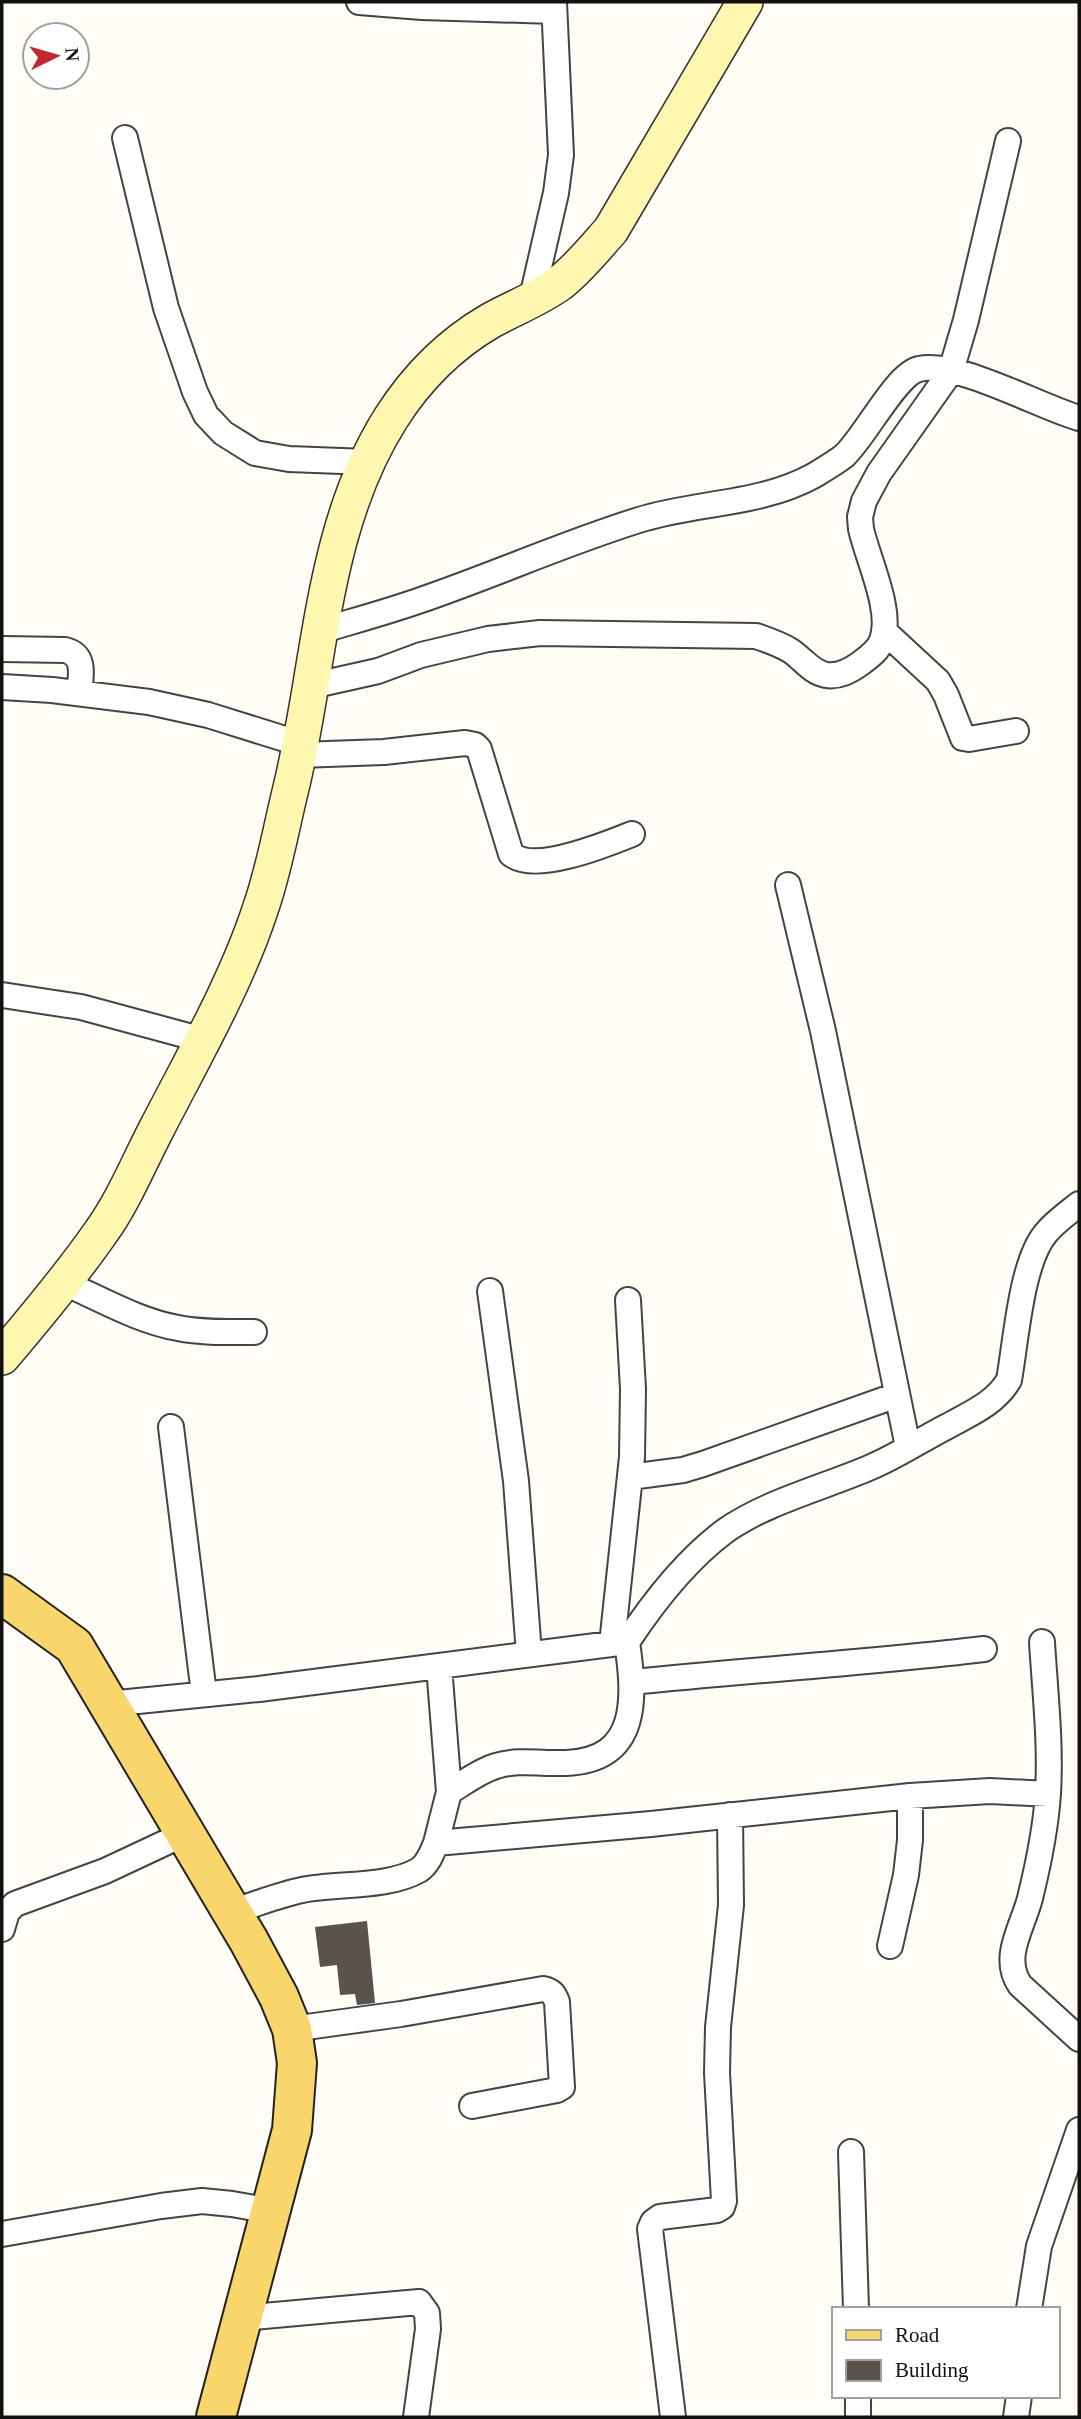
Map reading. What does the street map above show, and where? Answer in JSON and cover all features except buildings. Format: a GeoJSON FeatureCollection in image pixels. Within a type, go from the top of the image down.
{"type":"FeatureCollection","features":[{"type":"Feature","properties":{"kind":"main road"},"geometry":{"type":"LineString","coordinates":[[2,1594],[74,1646],[279,1997],[292,2029],[296,2055],[292,2130],[216,2417]]}},
{"type":"Feature","properties":{"kind":"street"},"geometry":{"type":"LineString","coordinates":[[359,2],[422,7],[554,6],[561,155],[556,193],[531,302]]}},
{"type":"Feature","properties":{"kind":"street"},"geometry":{"type":"LineString","coordinates":[[2,1357],[103,1230],[203,1040],[261,909],[300,749],[332,567],[353,499],[391,417],[437,359],[493,319],[531,302],[561,282],[611,230],[746,2]]}},
{"type":"Feature","properties":{"kind":"street"},"geometry":{"type":"LineString","coordinates":[[125,138],[166,308],[195,392],[206,415],[223,433],[239,444],[271,458],[368,462]]}},
{"type":"Feature","properties":{"kind":"street"},"geometry":{"type":"LineString","coordinates":[[311,686],[378,671],[450,647],[540,633],[756,636],[791,651],[814,671],[838,676],[873,654],[883,640],[884,605],[866,554],[861,529],[860,517],[864,501],[966,320],[1008,141]]}},
{"type":"Feature","properties":{"kind":"street"},"geometry":{"type":"LineString","coordinates":[[320,631],[421,600],[641,519],[788,487],[813,476],[844,455],[867,429],[906,375],[937,369],[1000,387],[1079,418]]}},
{"type":"Feature","properties":{"kind":"street"},"geometry":{"type":"LineString","coordinates":[[884,631],[938,681],[962,738],[1016,731]]}},
{"type":"Feature","properties":{"kind":"street"},"geometry":{"type":"LineString","coordinates":[[2,649],[73,652],[80,663],[79,693]]}},
{"type":"Feature","properties":{"kind":"street"},"geometry":{"type":"LineString","coordinates":[[2,687],[149,702],[208,715],[300,749],[384,752],[465,743],[475,745],[480,749],[502,829],[511,854],[516,858],[531,861],[558,858],[600,847],[632,834]]}},
{"type":"Feature","properties":{"kind":"street"},"geometry":{"type":"LineString","coordinates":[[788,885],[823,1031],[908,1447]]}},
{"type":"Feature","properties":{"kind":"street"},"geometry":{"type":"LineString","coordinates":[[2,995],[81,1007],[203,1040]]}},
{"type":"Feature","properties":{"kind":"street"},"geometry":{"type":"LineString","coordinates":[[108,1703],[204,1695],[620,1643],[654,1601],[726,1531],[782,1502],[873,1466],[981,1408],[1002,1391],[1009,1381],[1026,1281],[1035,1252],[1045,1234],[1079,1204]]}},
{"type":"Feature","properties":{"kind":"street"},"geometry":{"type":"LineString","coordinates":[[62,1282],[176,1328],[203,1332],[254,1332]]}},
{"type":"Feature","properties":{"kind":"street"},"geometry":{"type":"LineString","coordinates":[[490,1291],[516,1481],[529,1654]]}},
{"type":"Feature","properties":{"kind":"street"},"geometry":{"type":"LineString","coordinates":[[449,1792],[497,1765],[523,1762],[569,1763],[603,1754],[616,1745],[631,1714],[632,1682],[620,1643],[634,1389],[628,1300]]}},
{"type":"Feature","properties":{"kind":"street"},"geometry":{"type":"LineString","coordinates":[[630,1477],[683,1470],[703,1464],[897,1395]]}},
{"type":"Feature","properties":{"kind":"street"},"geometry":{"type":"LineString","coordinates":[[171,1427],[204,1695]]}},
{"type":"Feature","properties":{"kind":"street"},"geometry":{"type":"LineString","coordinates":[[1042,1642],[1048,1794],[1031,1896],[1012,1952],[1011,1964],[1014,1977],[1020,1985],[1079,2039]]}},
{"type":"Feature","properties":{"kind":"street"},"geometry":{"type":"LineString","coordinates":[[632,1682],[897,1660],[984,1649]]}},
{"type":"Feature","properties":{"kind":"street"},"geometry":{"type":"LineString","coordinates":[[237,1924],[301,1890],[408,1875],[421,1869],[430,1858],[449,1792],[439,1666]]}},
{"type":"Feature","properties":{"kind":"street"},"geometry":{"type":"LineString","coordinates":[[436,1843],[910,1796],[990,1791],[1048,1794]]}},
{"type":"Feature","properties":{"kind":"street"},"geometry":{"type":"LineString","coordinates":[[890,1946],[906,1875],[910,1840],[910,1796]]}},
{"type":"Feature","properties":{"kind":"street"},"geometry":{"type":"LineString","coordinates":[[673,2417],[650,2228],[660,2217],[717,2210],[724,2204],[718,2039],[731,1905],[730,1815]]}},
{"type":"Feature","properties":{"kind":"street"},"geometry":{"type":"LineString","coordinates":[[2,1929],[7,1912],[15,1904],[105,1871],[184,1834]]}},
{"type":"Feature","properties":{"kind":"street"},"geometry":{"type":"LineString","coordinates":[[292,2029],[550,1990],[557,2002],[562,2087],[472,2106]]}},
{"type":"Feature","properties":{"kind":"street"},"geometry":{"type":"LineString","coordinates":[[1029,2307],[1039,2246],[1079,2130]]}},
{"type":"Feature","properties":{"kind":"street"},"geometry":{"type":"LineString","coordinates":[[851,2152],[856,2307]]}},
{"type":"Feature","properties":{"kind":"street"},"geometry":{"type":"LineString","coordinates":[[2,2234],[161,2206],[202,2202],[271,2211]]}},
{"type":"Feature","properties":{"kind":"street"},"geometry":{"type":"LineString","coordinates":[[242,2318],[419,2302],[427,2313],[428,2329],[416,2417]]}},
{"type":"Feature","properties":{"kind":"street"},"geometry":{"type":"LineString","coordinates":[[858,2398],[858,2417]]}},
{"type":"Feature","properties":{"kind":"street"},"geometry":{"type":"LineString","coordinates":[[1016,2417],[1019,2398]]}}]}
